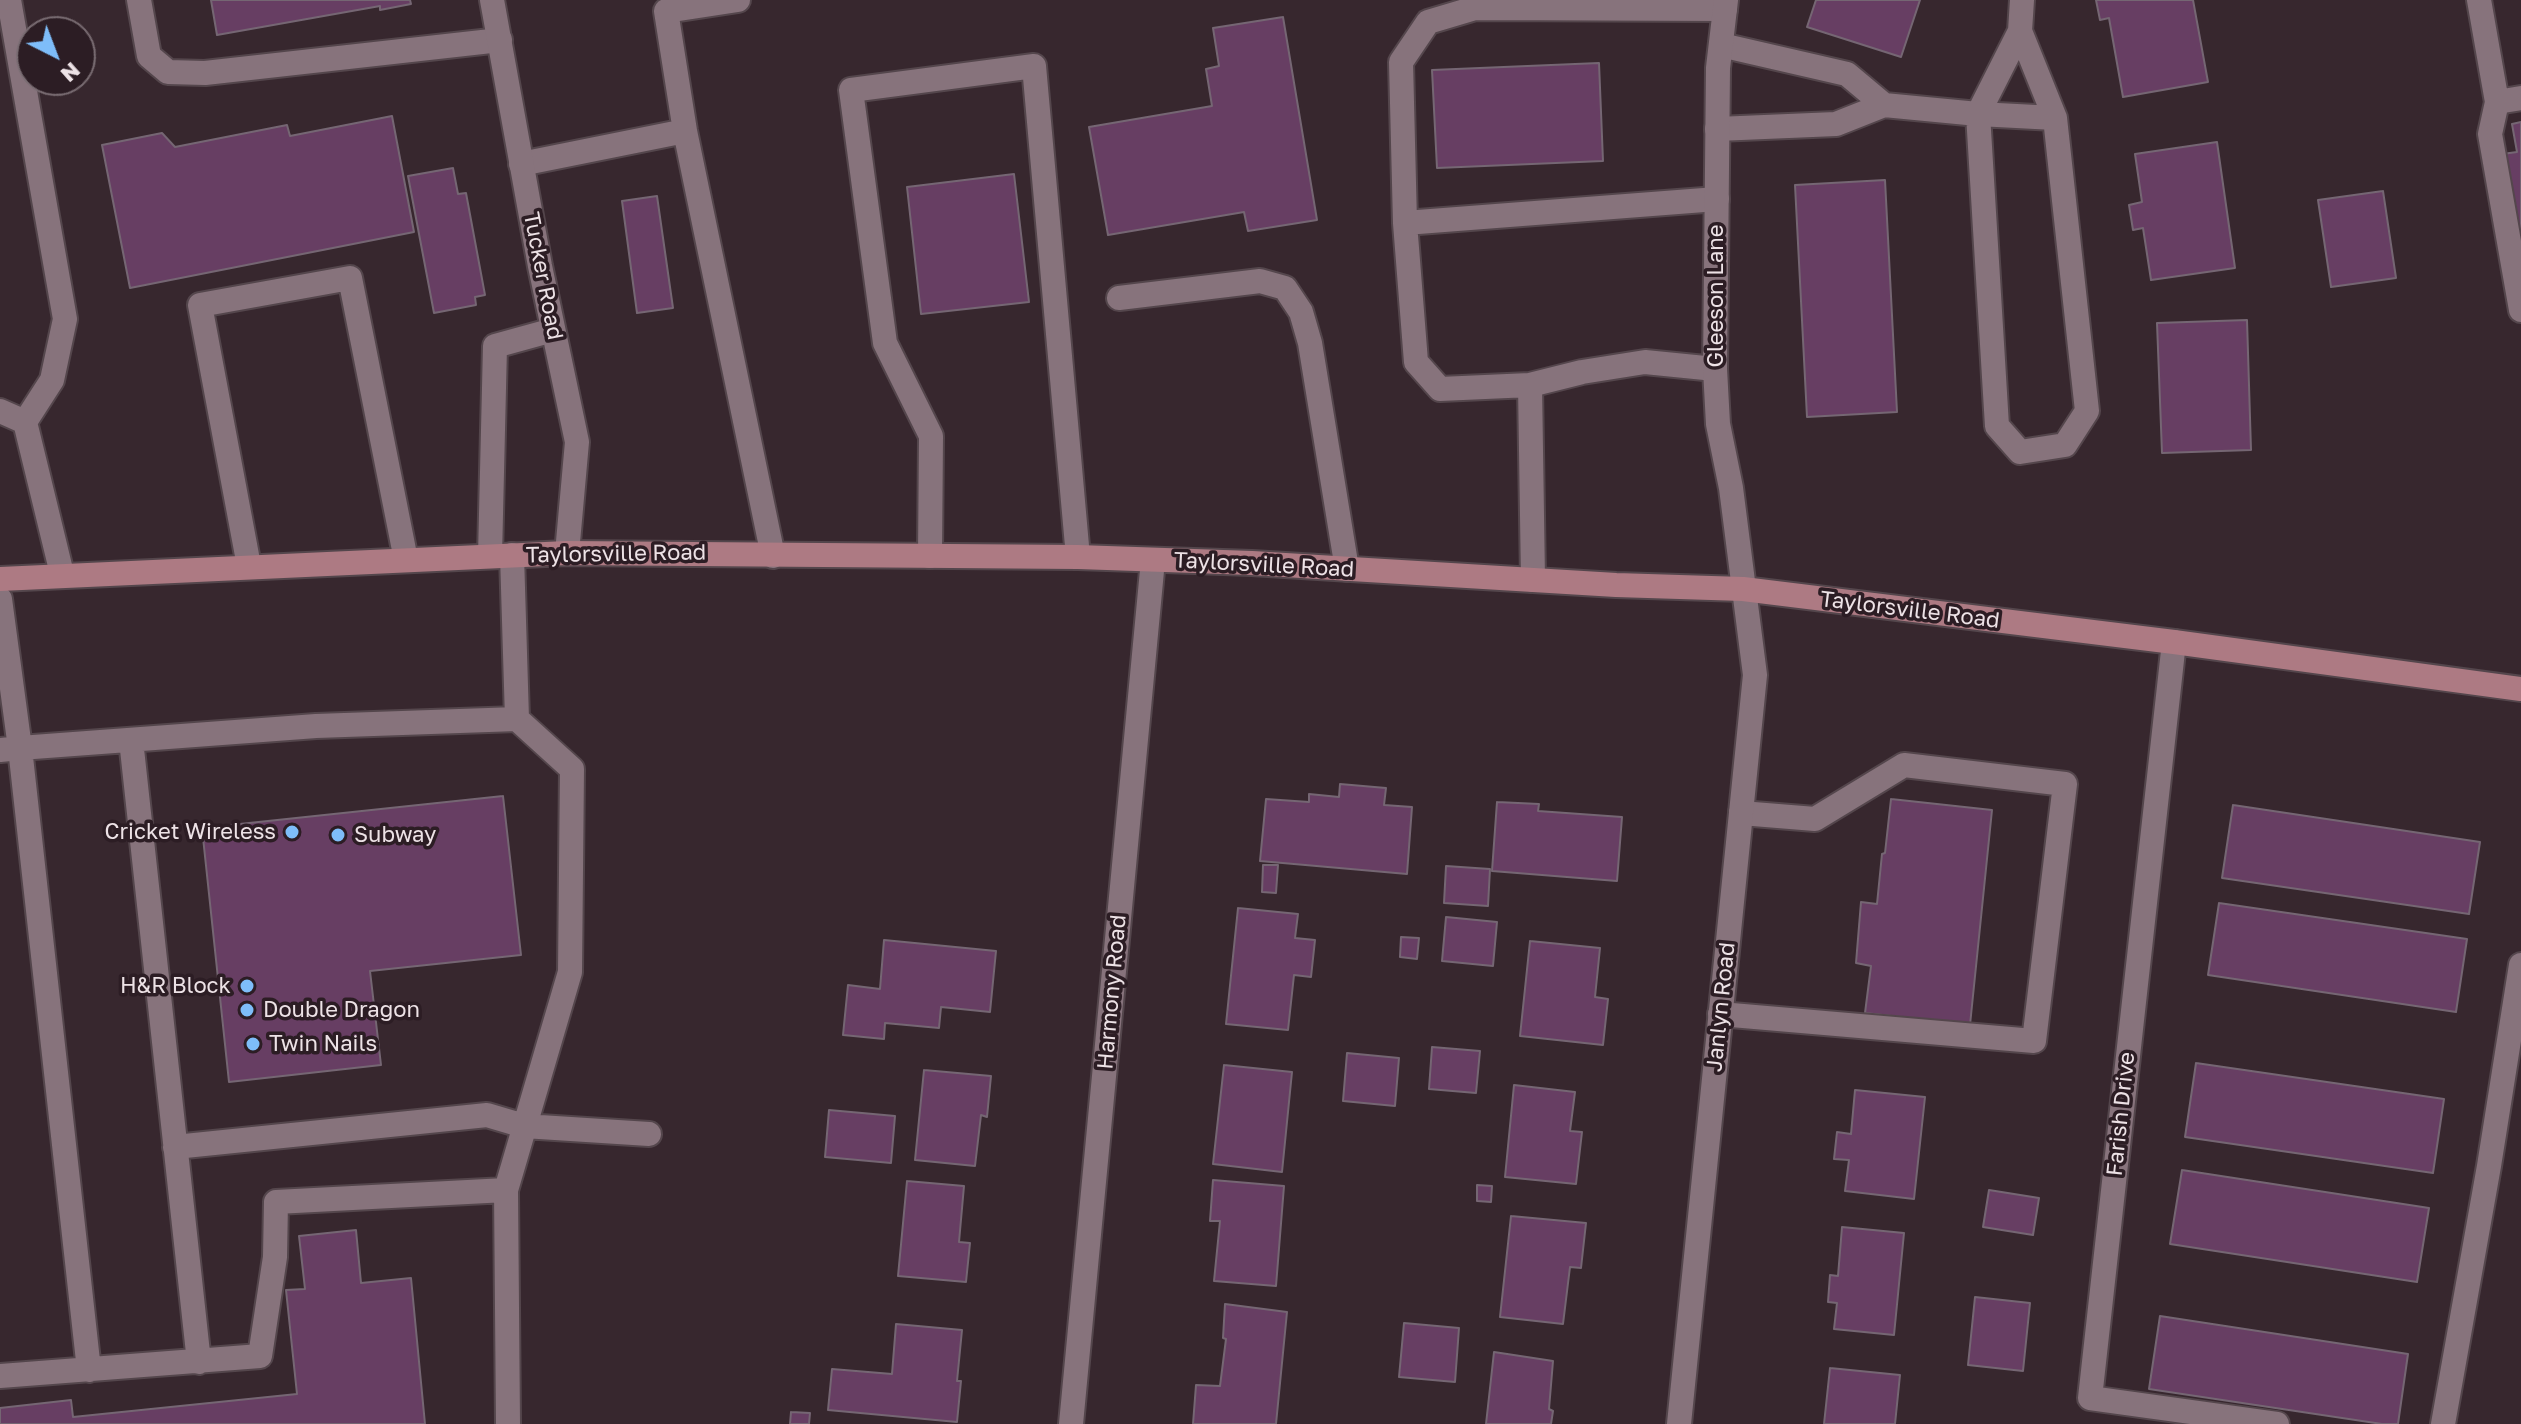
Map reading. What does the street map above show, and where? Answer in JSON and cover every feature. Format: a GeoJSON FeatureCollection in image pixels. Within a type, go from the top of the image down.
{"type":"FeatureCollection","features":[{"type":"Feature","properties":{"kind":"main road","name":"Taylorsville Road"},"geometry":{"type":"LineString","coordinates":[[0,579],[567,553],[1153,560],[1743,589],[2521,689]]}},
{"type":"Feature","properties":{"kind":"street"},"geometry":{"type":"LineString","coordinates":[[9,0],[65,319],[52,380],[25,422],[62,574]]}},
{"type":"Feature","properties":{"kind":"street"},"geometry":{"type":"LineString","coordinates":[[139,0],[149,56],[168,72],[205,73],[500,40]]}},
{"type":"Feature","properties":{"kind":"street","name":"Tucker Road"},"geometry":{"type":"LineString","coordinates":[[492,0],[521,164],[577,442],[567,553]]}},
{"type":"Feature","properties":{"kind":"street"},"geometry":{"type":"LineString","coordinates":[[738,0],[666,11],[685,131],[773,556]]}},
{"type":"Feature","properties":{"kind":"street"},"geometry":{"type":"LineString","coordinates":[[2020,31],[2055,118],[2087,411],[2065,445],[2020,452],[1997,426],[1978,114],[2020,31],[2022,0]]}},
{"type":"Feature","properties":{"kind":"street"},"geometry":{"type":"LineString","coordinates":[[2479,0],[2509,100],[2490,134],[2521,310]]}},
{"type":"Feature","properties":{"kind":"street"},"geometry":{"type":"LineString","coordinates":[[1715,369],[1645,362],[1582,372],[1530,385],[1440,389],[1416,362],[1405,223],[1401,62],[1428,22],[1475,8],[1726,4]]}},
{"type":"Feature","properties":{"kind":"street","name":"Gleeson Lane"},"geometry":{"type":"LineString","coordinates":[[1726,4],[1717,129],[1715,369],[1718,424],[1731,488],[1743,589]]}},
{"type":"Feature","properties":{"kind":"street"},"geometry":{"type":"LineString","coordinates":[[1721,45],[1847,74],[1884,105]]}},
{"type":"Feature","properties":{"kind":"street"},"geometry":{"type":"LineString","coordinates":[[930,556],[931,436],[885,343],[851,90],[1034,66],[1078,557]]}},
{"type":"Feature","properties":{"kind":"street"},"geometry":{"type":"LineString","coordinates":[[1717,129],[1836,124],[1884,105],[2055,118]]}},
{"type":"Feature","properties":{"kind":"street"},"geometry":{"type":"LineString","coordinates":[[521,164],[685,131]]}},
{"type":"Feature","properties":{"kind":"street"},"geometry":{"type":"LineString","coordinates":[[1405,223],[1717,199]]}},
{"type":"Feature","properties":{"kind":"street"},"geometry":{"type":"LineString","coordinates":[[249,566],[200,305],[350,278],[406,560]]}},
{"type":"Feature","properties":{"kind":"street"},"geometry":{"type":"LineString","coordinates":[[1119,298],[1260,281],[1285,288],[1301,312],[1310,343],[1347,569]]}},
{"type":"Feature","properties":{"kind":"street"},"geometry":{"type":"LineString","coordinates":[[508,1424],[506,1190],[570,972],[572,769],[517,719],[501,556],[495,346],[553,330]]}},
{"type":"Feature","properties":{"kind":"street"},"geometry":{"type":"LineString","coordinates":[[1530,385],[1533,580]]}},
{"type":"Feature","properties":{"kind":"street"},"geometry":{"type":"LineString","coordinates":[[0,411],[25,422]]}},
{"type":"Feature","properties":{"kind":"street","name":"Harmony Road"},"geometry":{"type":"LineString","coordinates":[[1071,1424],[1153,560]]}},
{"type":"Feature","properties":{"kind":"street","name":"Janlyn Road"},"geometry":{"type":"LineString","coordinates":[[1679,1424],[1755,675],[1743,589]]}},
{"type":"Feature","properties":{"kind":"street"},"geometry":{"type":"LineString","coordinates":[[0,599],[10,749],[89,1370]]}},
{"type":"Feature","properties":{"kind":"street","name":"Farish Drive"},"geometry":{"type":"LineString","coordinates":[[2174,642],[2090,1398],[2277,1424]]}},
{"type":"Feature","properties":{"kind":"street"},"geometry":{"type":"LineString","coordinates":[[10,749],[316,726],[517,719]]}},
{"type":"Feature","properties":{"kind":"street"},"geometry":{"type":"LineString","coordinates":[[131,740],[199,1362]]}},
{"type":"Feature","properties":{"kind":"street"},"geometry":{"type":"LineString","coordinates":[[1720,1014],[2034,1041],[2065,784],[1904,765],[1815,819],[1741,813]]}},
{"type":"Feature","properties":{"kind":"street"},"geometry":{"type":"LineString","coordinates":[[2443,1424],[2521,965]]}},
{"type":"Feature","properties":{"kind":"street"},"geometry":{"type":"LineString","coordinates":[[175,1147],[487,1115],[524,1126],[649,1134]]}},
{"type":"Feature","properties":{"kind":"street"},"geometry":{"type":"LineString","coordinates":[[0,1376],[260,1356],[275,1257],[276,1202],[506,1190]]}},
{"type":"Feature","properties":{"kind":"building"},"geometry":{"type":"Polygon","coordinates":[[[211,0],[410,0],[411,4],[380,10],[380,6],[217,35],[211,0]]]}},
{"type":"Feature","properties":{"kind":"building"},"geometry":{"type":"Polygon","coordinates":[[[1816,0],[1920,0],[1901,57],[1807,27],[1816,0]]]}},
{"type":"Feature","properties":{"kind":"building"},"geometry":{"type":"Polygon","coordinates":[[[2096,0],[2193,0],[2208,82],[2123,97],[2109,18],[2100,20],[2096,0]]]}},
{"type":"Feature","properties":{"kind":"building"},"geometry":{"type":"Polygon","coordinates":[[[1283,17],[1317,220],[1248,231],[1244,212],[1108,235],[1089,127],[1212,106],[1206,69],[1219,66],[1213,28],[1283,17]]]}},
{"type":"Feature","properties":{"kind":"building"},"geometry":{"type":"Polygon","coordinates":[[[1599,63],[1603,161],[1437,168],[1432,70],[1599,63]]]}},
{"type":"Feature","properties":{"kind":"building"},"geometry":{"type":"Polygon","coordinates":[[[392,116],[414,232],[130,288],[102,145],[162,133],[175,147],[287,125],[290,136],[392,116]]]}},
{"type":"Feature","properties":{"kind":"building"},"geometry":{"type":"Polygon","coordinates":[[[2521,122],[2521,303],[2495,155],[2517,152],[2512,124],[2521,122]]]}},
{"type":"Feature","properties":{"kind":"building"},"geometry":{"type":"Polygon","coordinates":[[[2217,142],[2235,268],[2151,280],[2143,228],[2133,230],[2129,205],[2142,202],[2135,154],[2217,142]]]}},
{"type":"Feature","properties":{"kind":"building"},"geometry":{"type":"Polygon","coordinates":[[[453,168],[458,194],[466,193],[485,295],[475,297],[476,305],[434,313],[408,176],[453,168]]]}},
{"type":"Feature","properties":{"kind":"building"},"geometry":{"type":"Polygon","coordinates":[[[1014,174],[1029,302],[921,314],[907,187],[1014,174]]]}},
{"type":"Feature","properties":{"kind":"building"},"geometry":{"type":"Polygon","coordinates":[[[1885,180],[1897,412],[1807,417],[1795,185],[1885,180]]]}},
{"type":"Feature","properties":{"kind":"building"},"geometry":{"type":"Polygon","coordinates":[[[2383,191],[2396,278],[2331,287],[2318,200],[2383,191]]]}},
{"type":"Feature","properties":{"kind":"building"},"geometry":{"type":"Polygon","coordinates":[[[657,196],[673,308],[637,313],[622,201],[657,196]]]}},
{"type":"Feature","properties":{"kind":"building"},"geometry":{"type":"Polygon","coordinates":[[[2247,320],[2251,450],[2162,453],[2157,323],[2247,320]]]}},
{"type":"Feature","properties":{"kind":"building"},"geometry":{"type":"Polygon","coordinates":[[[1340,784],[1386,788],[1384,805],[1412,807],[1407,874],[1260,861],[1266,799],[1309,802],[1309,794],[1339,797],[1340,784]]]}},
{"type":"Feature","properties":{"kind":"building"},"geometry":{"type":"Polygon","coordinates":[[[503,796],[521,955],[370,971],[381,1065],[229,1082],[202,828],[503,796]]]}},
{"type":"Feature","properties":{"kind":"building"},"geometry":{"type":"Polygon","coordinates":[[[1891,799],[1992,810],[1970,1025],[1865,1013],[1871,966],[1856,963],[1861,902],[1877,904],[1891,799]]]}},
{"type":"Feature","properties":{"kind":"building"},"geometry":{"type":"Polygon","coordinates":[[[1497,802],[1539,804],[1538,811],[1622,817],[1617,881],[1492,871],[1497,802]]]}},
{"type":"Feature","properties":{"kind":"building"},"geometry":{"type":"Polygon","coordinates":[[[2233,805],[2480,842],[2469,914],[2222,878],[2233,805]]]}},
{"type":"Feature","properties":{"kind":"building"},"geometry":{"type":"Polygon","coordinates":[[[1263,865],[1278,865],[1276,893],[1262,892],[1263,865]]]}},
{"type":"Feature","properties":{"kind":"building"},"geometry":{"type":"Polygon","coordinates":[[[1446,866],[1490,869],[1488,906],[1444,903],[1446,866]]]}},
{"type":"Feature","properties":{"kind":"building"},"geometry":{"type":"Polygon","coordinates":[[[2219,903],[2467,939],[2456,1012],[2208,975],[2219,903]]]}},
{"type":"Feature","properties":{"kind":"building"},"geometry":{"type":"Polygon","coordinates":[[[1238,908],[1298,914],[1295,938],[1315,940],[1311,977],[1294,975],[1288,1030],[1226,1024],[1238,908]]]}},
{"type":"Feature","properties":{"kind":"building"},"geometry":{"type":"Polygon","coordinates":[[[1446,917],[1497,922],[1493,966],[1442,961],[1446,917]]]}},
{"type":"Feature","properties":{"kind":"building"},"geometry":{"type":"Polygon","coordinates":[[[1401,937],[1419,938],[1417,959],[1400,957],[1401,937]]]}},
{"type":"Feature","properties":{"kind":"building"},"geometry":{"type":"Polygon","coordinates":[[[884,940],[996,951],[990,1012],[941,1007],[939,1028],[885,1023],[884,1039],[843,1035],[848,985],[880,989],[884,940]]]}},
{"type":"Feature","properties":{"kind":"building"},"geometry":{"type":"Polygon","coordinates":[[[1530,941],[1600,948],[1595,997],[1608,999],[1603,1045],[1520,1036],[1530,941]]]}},
{"type":"Feature","properties":{"kind":"building"},"geometry":{"type":"Polygon","coordinates":[[[1432,1047],[1480,1051],[1476,1093],[1429,1089],[1432,1047]]]}},
{"type":"Feature","properties":{"kind":"building"},"geometry":{"type":"Polygon","coordinates":[[[1347,1053],[1399,1058],[1395,1106],[1343,1101],[1347,1053]]]}},
{"type":"Feature","properties":{"kind":"building"},"geometry":{"type":"Polygon","coordinates":[[[2196,1063],[2444,1099],[2433,1173],[2185,1137],[2196,1063]]]}},
{"type":"Feature","properties":{"kind":"building"},"geometry":{"type":"Polygon","coordinates":[[[1224,1065],[1292,1072],[1282,1172],[1213,1164],[1224,1065]]]}},
{"type":"Feature","properties":{"kind":"building"},"geometry":{"type":"Polygon","coordinates":[[[924,1070],[991,1076],[987,1117],[981,1115],[975,1166],[915,1160],[924,1070]]]}},
{"type":"Feature","properties":{"kind":"building"},"geometry":{"type":"Polygon","coordinates":[[[1514,1085],[1575,1092],[1570,1131],[1582,1132],[1576,1184],[1505,1177],[1514,1085]]]}},
{"type":"Feature","properties":{"kind":"building"},"geometry":{"type":"Polygon","coordinates":[[[1855,1090],[1925,1097],[1914,1199],[1845,1191],[1849,1160],[1834,1159],[1837,1132],[1851,1134],[1855,1090]]]}},
{"type":"Feature","properties":{"kind":"building"},"geometry":{"type":"Polygon","coordinates":[[[829,1110],[895,1116],[891,1163],[825,1157],[829,1110]]]}},
{"type":"Feature","properties":{"kind":"building"},"geometry":{"type":"Polygon","coordinates":[[[2182,1170],[2429,1208],[2417,1282],[2170,1244],[2182,1170]]]}},
{"type":"Feature","properties":{"kind":"building"},"geometry":{"type":"Polygon","coordinates":[[[1213,1180],[1284,1186],[1276,1286],[1214,1281],[1220,1221],[1210,1221],[1213,1180]]]}},
{"type":"Feature","properties":{"kind":"building"},"geometry":{"type":"Polygon","coordinates":[[[907,1181],[964,1186],[959,1242],[970,1243],[966,1282],[898,1276],[907,1181]]]}},
{"type":"Feature","properties":{"kind":"building"},"geometry":{"type":"Polygon","coordinates":[[[1477,1185],[1492,1186],[1491,1202],[1477,1201],[1477,1185]]]}},
{"type":"Feature","properties":{"kind":"building"},"geometry":{"type":"Polygon","coordinates":[[[1989,1190],[2039,1198],[2033,1235],[1983,1227],[1989,1190]]]}},
{"type":"Feature","properties":{"kind":"building"},"geometry":{"type":"Polygon","coordinates":[[[1511,1216],[1586,1223],[1581,1268],[1570,1267],[1563,1324],[1500,1317],[1511,1216]]]}},
{"type":"Feature","properties":{"kind":"building"},"geometry":{"type":"Polygon","coordinates":[[[1842,1227],[1904,1233],[1894,1335],[1834,1329],[1837,1303],[1828,1302],[1830,1275],[1838,1276],[1842,1227]]]}},
{"type":"Feature","properties":{"kind":"building"},"geometry":{"type":"Polygon","coordinates":[[[356,1230],[361,1283],[411,1278],[425,1424],[0,1424],[0,1408],[71,1400],[73,1417],[297,1394],[286,1290],[305,1289],[299,1236],[356,1230]]]}},
{"type":"Feature","properties":{"kind":"building"},"geometry":{"type":"Polygon","coordinates":[[[1975,1297],[2030,1303],[2023,1371],[1968,1365],[1975,1297]]]}},
{"type":"Feature","properties":{"kind":"building"},"geometry":{"type":"Polygon","coordinates":[[[1225,1304],[1287,1312],[1276,1424],[1193,1424],[1196,1385],[1220,1386],[1226,1339],[1223,1338],[1225,1304]]]}},
{"type":"Feature","properties":{"kind":"building"},"geometry":{"type":"Polygon","coordinates":[[[2160,1316],[2408,1354],[2398,1424],[2149,1389],[2160,1316]]]}},
{"type":"Feature","properties":{"kind":"building"},"geometry":{"type":"Polygon","coordinates":[[[1404,1323],[1459,1328],[1455,1382],[1399,1377],[1404,1323]]]}},
{"type":"Feature","properties":{"kind":"building"},"geometry":{"type":"Polygon","coordinates":[[[896,1324],[962,1330],[957,1422],[828,1410],[832,1369],[892,1374],[896,1324]]]}},
{"type":"Feature","properties":{"kind":"building"},"geometry":{"type":"Polygon","coordinates":[[[1494,1352],[1553,1361],[1549,1409],[1553,1411],[1551,1424],[1486,1424],[1494,1352]]]}},
{"type":"Feature","properties":{"kind":"building"},"geometry":{"type":"Polygon","coordinates":[[[1830,1368],[1900,1375],[1895,1424],[1824,1424],[1830,1368]]]}},
{"type":"Feature","properties":{"kind":"building"},"geometry":{"type":"Polygon","coordinates":[[[791,1412],[810,1413],[809,1424],[790,1424],[791,1412]]]}},
{"type":"Feature","properties":{"kind":"place","name":"Cricket Wireless"},"geometry":{"type":"Point","coordinates":[292,832]}},
{"type":"Feature","properties":{"kind":"place","name":"Subway"},"geometry":{"type":"Point","coordinates":[338,835]}},
{"type":"Feature","properties":{"kind":"place","name":"H&R Block"},"geometry":{"type":"Point","coordinates":[247,986]}},
{"type":"Feature","properties":{"kind":"place","name":"Double Dragon"},"geometry":{"type":"Point","coordinates":[247,1010]}},
{"type":"Feature","properties":{"kind":"place","name":"Twin Nails"},"geometry":{"type":"Point","coordinates":[253,1044]}}]}
